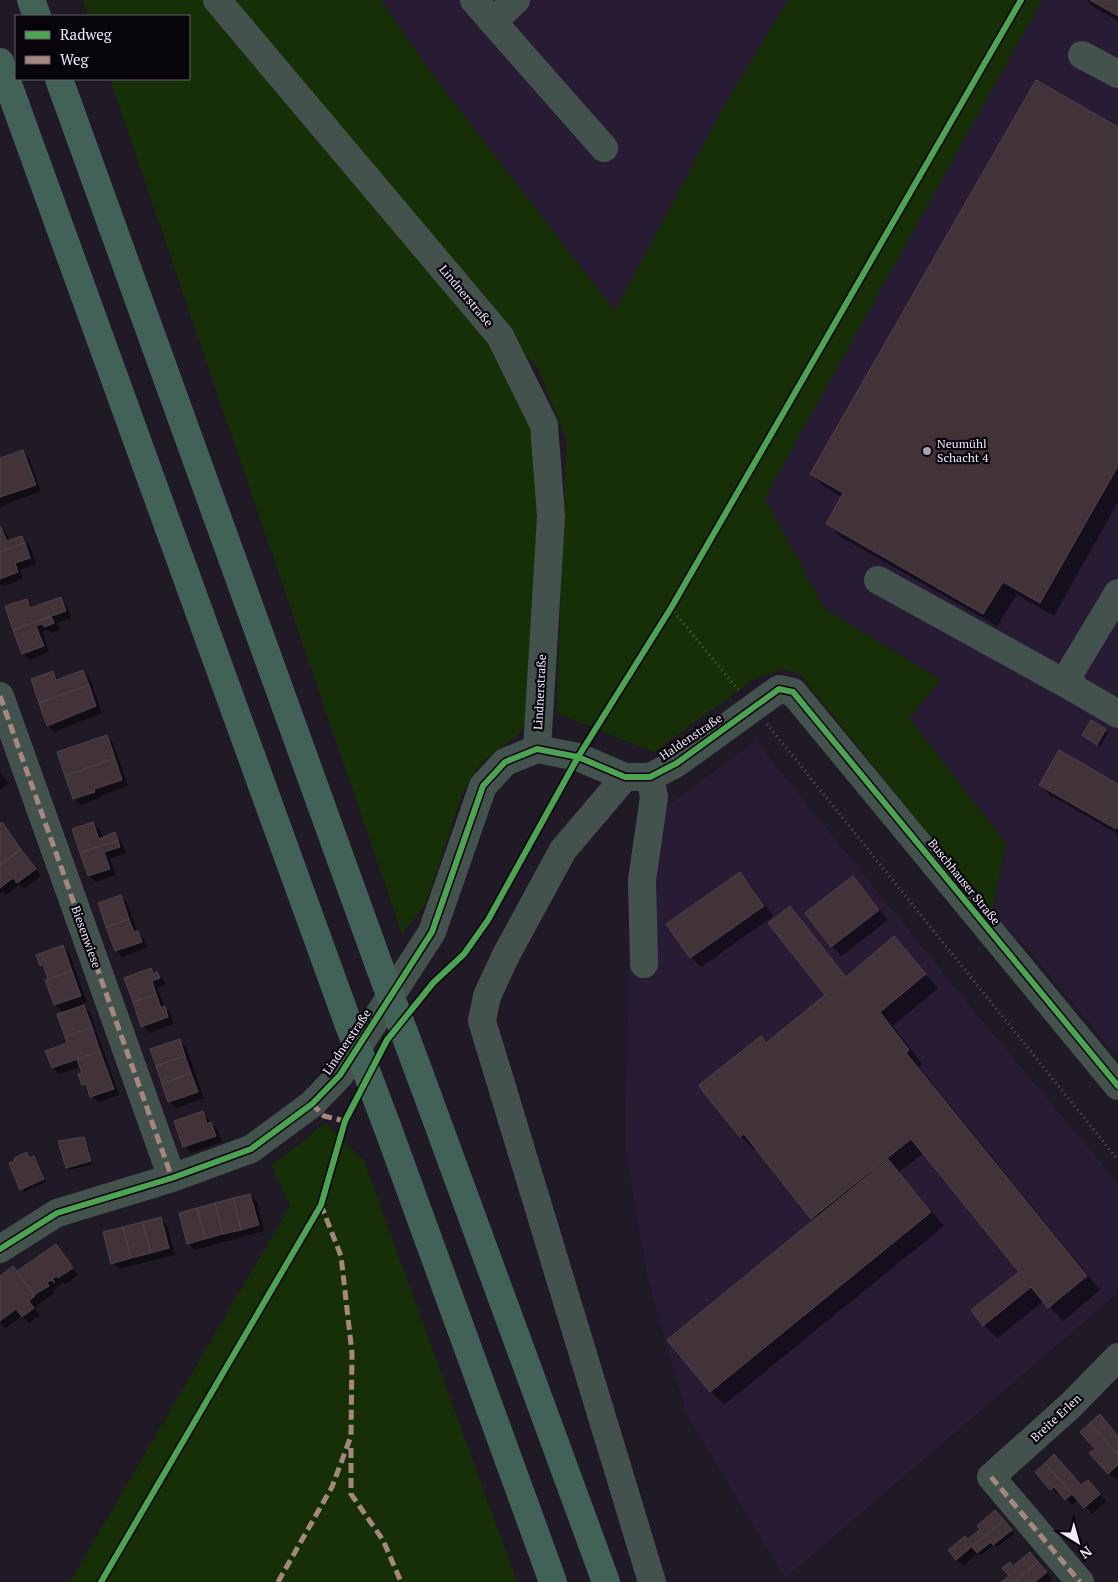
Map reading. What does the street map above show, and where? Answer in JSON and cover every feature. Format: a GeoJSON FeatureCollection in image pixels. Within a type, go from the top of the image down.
{"type":"FeatureCollection","features":[{"type":"Feature","properties":{"kind":"highway"},"geometry":{"type":"LineString","coordinates":[[31,0],[37,15]]}},
{"type":"Feature","properties":{"kind":"highway"},"geometry":{"type":"LineString","coordinates":[[0,62],[553,1582]]}},
{"type":"Feature","properties":{"kind":"highway"},"geometry":{"type":"LineString","coordinates":[[59,80],[380,968],[606,1582]]}},
{"type":"Feature","properties":{"kind":"street","name":"Lindnerstraße"},"geometry":{"type":"LineString","coordinates":[[0,1249],[57,1213],[172,1178],[251,1149],[327,1090],[340,1075],[432,932],[483,786],[505,762],[537,749],[551,516],[544,425],[500,336],[217,0]]}},
{"type":"Feature","properties":{"kind":"street"},"geometry":{"type":"LineString","coordinates":[[474,0],[604,148]]}},
{"type":"Feature","properties":{"kind":"street"},"geometry":{"type":"LineString","coordinates":[[493,22],[516,0]]}},
{"type":"Feature","properties":{"kind":"street"},"geometry":{"type":"LineString","coordinates":[[1082,55],[1118,74]]}},
{"type":"Feature","properties":{"kind":"street"},"geometry":{"type":"LineString","coordinates":[[878,580],[1118,714]]}},
{"type":"Feature","properties":{"kind":"street"},"geometry":{"type":"LineString","coordinates":[[1070,686],[1070,671],[1118,593]]}},
{"type":"Feature","properties":{"kind":"street","name":"Haldenstraße"},"geometry":{"type":"LineString","coordinates":[[637,777],[677,763],[779,689],[793,692]]}},
{"type":"Feature","properties":{"kind":"street","name":"Buschhauser Straße"},"geometry":{"type":"LineString","coordinates":[[793,692],[1118,1086]]}},
{"type":"Feature","properties":{"kind":"street","name":"Biesenwiese"},"geometry":{"type":"LineString","coordinates":[[0,696],[172,1178]]}},
{"type":"Feature","properties":{"kind":"street"},"geometry":{"type":"LineString","coordinates":[[537,749],[578,757],[637,777],[654,797],[642,880],[644,964]]}},
{"type":"Feature","properties":{"kind":"street"},"geometry":{"type":"LineString","coordinates":[[637,777],[563,850],[506,955],[487,996],[482,1021],[652,1582]]}},
{"type":"Feature","properties":{"kind":"street","name":"Breite Erlen"},"geometry":{"type":"LineString","coordinates":[[1080,1582],[991,1477],[1072,1404],[1118,1357]]}},
{"type":"Feature","properties":{"kind":"path"},"geometry":{"type":"LineString","coordinates":[[671,608],[1118,1160]]}},
{"type":"Feature","properties":{"kind":"shaded area"},"geometry":{"type":"Polygon","coordinates":[[[381,0],[1118,0],[1118,1057],[1029,950],[992,914],[1006,843],[909,718],[941,680],[824,608],[765,498],[615,311],[436,79],[381,0]]]}},
{"type":"Feature","properties":{"kind":"shaded area"},"geometry":{"type":"Polygon","coordinates":[[[756,741],[969,1005],[1118,1183],[1118,1293],[785,1578],[687,1415],[648,1279],[625,1146],[628,987],[637,828],[756,741]]]}},
{"type":"Feature","properties":{"kind":"green space"},"geometry":{"type":"Polygon","coordinates":[[[83,0],[205,0],[498,337],[542,426],[526,720],[520,733],[481,763],[463,791],[426,903],[402,934],[110,80],[190,80],[190,15],[88,15],[83,0]]]}},
{"type":"Feature","properties":{"kind":"green space"},"geometry":{"type":"Polygon","coordinates":[[[235,0],[381,0],[436,79],[615,311],[725,104],[788,0],[1042,0],[765,498],[824,608],[941,680],[909,718],[1006,843],[992,914],[800,674],[782,669],[754,679],[654,752],[557,713],[567,441],[539,371],[426,229],[235,0]]]}},
{"type":"Feature","properties":{"kind":"green space"},"geometry":{"type":"Polygon","coordinates":[[[326,1123],[364,1161],[517,1582],[70,1582],[290,1206],[272,1165],[326,1123]]]}},
{"type":"Feature","properties":{"kind":"building"},"geometry":{"type":"Polygon","coordinates":[[[1090,0],[1118,0],[1118,16],[1090,0]]]}},
{"type":"Feature","properties":{"kind":"building"},"geometry":{"type":"Polygon","coordinates":[[[1036,80],[1118,127],[1118,466],[1040,603],[1003,582],[983,614],[826,524],[843,493],[810,474],[1036,80]]]}},
{"type":"Feature","properties":{"kind":"building"},"geometry":{"type":"Polygon","coordinates":[[[23,450],[36,485],[0,497],[0,458],[23,450]]]}},
{"type":"Feature","properties":{"kind":"building"},"geometry":{"type":"Polygon","coordinates":[[[0,526],[7,541],[22,536],[25,543],[0,552],[0,526]]]}},
{"type":"Feature","properties":{"kind":"building"},"geometry":{"type":"Polygon","coordinates":[[[25,543],[30,558],[15,563],[18,572],[0,579],[0,552],[25,543]]]}},
{"type":"Feature","properties":{"kind":"building"},"geometry":{"type":"Polygon","coordinates":[[[61,597],[66,611],[13,630],[5,606],[27,599],[30,608],[61,597]]]}},
{"type":"Feature","properties":{"kind":"building"},"geometry":{"type":"Polygon","coordinates":[[[51,616],[54,623],[45,627],[41,624],[36,626],[44,646],[22,654],[13,630],[51,616]]]}},
{"type":"Feature","properties":{"kind":"building"},"geometry":{"type":"Polygon","coordinates":[[[83,670],[89,685],[39,703],[31,679],[53,671],[56,680],[83,670]]]}},
{"type":"Feature","properties":{"kind":"building"},"geometry":{"type":"Polygon","coordinates":[[[89,685],[96,706],[47,726],[39,703],[89,685]]]}},
{"type":"Feature","properties":{"kind":"building"},"geometry":{"type":"Polygon","coordinates":[[[1091,720],[1106,729],[1097,745],[1082,735],[1091,720]]]}},
{"type":"Feature","properties":{"kind":"building"},"geometry":{"type":"Polygon","coordinates":[[[107,735],[115,758],[65,776],[57,752],[107,735]]]}},
{"type":"Feature","properties":{"kind":"building"},"geometry":{"type":"Polygon","coordinates":[[[1059,750],[1118,784],[1118,826],[1116,829],[1039,785],[1059,750]]]}},
{"type":"Feature","properties":{"kind":"building"},"geometry":{"type":"Polygon","coordinates":[[[115,758],[122,780],[94,789],[95,792],[73,799],[65,776],[115,758]]]}},
{"type":"Feature","properties":{"kind":"building"},"geometry":{"type":"Polygon","coordinates":[[[2,822],[21,849],[0,865],[0,824],[2,822]]]}},
{"type":"Feature","properties":{"kind":"building"},"geometry":{"type":"Polygon","coordinates":[[[93,822],[99,839],[115,832],[118,840],[80,853],[72,829],[93,822]]]}},
{"type":"Feature","properties":{"kind":"building"},"geometry":{"type":"Polygon","coordinates":[[[118,840],[120,847],[104,852],[110,869],[88,876],[80,853],[118,840]]]}},
{"type":"Feature","properties":{"kind":"building"},"geometry":{"type":"Polygon","coordinates":[[[21,849],[36,869],[17,883],[13,878],[0,888],[0,865],[21,849]]]}},
{"type":"Feature","properties":{"kind":"building"},"geometry":{"type":"Polygon","coordinates":[[[740,872],[764,906],[690,958],[666,924],[740,872]]]}},
{"type":"Feature","properties":{"kind":"building"},"geometry":{"type":"Polygon","coordinates":[[[853,876],[879,910],[831,947],[805,913],[853,876]]]}},
{"type":"Feature","properties":{"kind":"building"},"geometry":{"type":"Polygon","coordinates":[[[121,895],[129,919],[106,927],[98,903],[121,895]]]}},
{"type":"Feature","properties":{"kind":"building"},"geometry":{"type":"Polygon","coordinates":[[[790,906],[846,977],[894,936],[926,974],[880,1012],[909,1050],[906,1053],[1087,1276],[1048,1308],[1031,1287],[983,1326],[971,1310],[1019,1272],[911,1139],[811,1219],[744,1134],[740,1137],[704,1093],[699,1085],[761,1036],[766,1043],[825,995],[768,923],[790,906]]]}},
{"type":"Feature","properties":{"kind":"building"},"geometry":{"type":"Polygon","coordinates":[[[129,919],[134,932],[138,931],[142,942],[115,951],[106,927],[129,919]]]}},
{"type":"Feature","properties":{"kind":"building"},"geometry":{"type":"Polygon","coordinates":[[[63,945],[72,971],[48,979],[43,965],[40,966],[36,955],[63,945]]]}},
{"type":"Feature","properties":{"kind":"building"},"geometry":{"type":"Polygon","coordinates":[[[151,968],[153,974],[157,972],[160,978],[152,981],[156,994],[133,1002],[124,978],[151,968]]]}},
{"type":"Feature","properties":{"kind":"building"},"geometry":{"type":"Polygon","coordinates":[[[72,971],[81,996],[54,1005],[45,980],[72,971]]]}},
{"type":"Feature","properties":{"kind":"building"},"geometry":{"type":"Polygon","coordinates":[[[156,994],[161,1008],[165,1006],[168,1017],[141,1027],[133,1002],[156,994]]]}},
{"type":"Feature","properties":{"kind":"building"},"geometry":{"type":"Polygon","coordinates":[[[84,1005],[92,1027],[65,1037],[57,1014],[84,1005]]]}},
{"type":"Feature","properties":{"kind":"building"},"geometry":{"type":"Polygon","coordinates":[[[92,1027],[100,1051],[52,1068],[45,1051],[67,1043],[65,1037],[92,1027]]]}},
{"type":"Feature","properties":{"kind":"building"},"geometry":{"type":"Polygon","coordinates":[[[180,1039],[185,1056],[156,1066],[150,1049],[180,1039]]]}},
{"type":"Feature","properties":{"kind":"building"},"geometry":{"type":"Polygon","coordinates":[[[100,1051],[114,1089],[90,1097],[86,1084],[82,1085],[78,1074],[82,1073],[77,1060],[100,1051]]]}},
{"type":"Feature","properties":{"kind":"building"},"geometry":{"type":"Polygon","coordinates":[[[185,1056],[191,1073],[162,1084],[156,1066],[185,1056]]]}},
{"type":"Feature","properties":{"kind":"building"},"geometry":{"type":"Polygon","coordinates":[[[191,1073],[198,1092],[168,1102],[162,1084],[191,1073]]]}},
{"type":"Feature","properties":{"kind":"building"},"geometry":{"type":"Polygon","coordinates":[[[203,1111],[207,1124],[211,1122],[216,1136],[183,1147],[174,1121],[203,1111]]]}},
{"type":"Feature","properties":{"kind":"building"},"geometry":{"type":"Polygon","coordinates":[[[84,1137],[91,1161],[66,1168],[58,1141],[84,1137]]]}},
{"type":"Feature","properties":{"kind":"building"},"geometry":{"type":"Polygon","coordinates":[[[27,1152],[29,1158],[34,1156],[44,1179],[20,1190],[9,1163],[15,1161],[14,1158],[27,1152]]]}},
{"type":"Feature","properties":{"kind":"building"},"geometry":{"type":"Polygon","coordinates":[[[888,1159],[931,1212],[710,1392],[667,1340],[888,1159]]]}},
{"type":"Feature","properties":{"kind":"building"},"geometry":{"type":"Polygon","coordinates":[[[250,1194],[259,1225],[241,1230],[233,1198],[250,1194]]]}},
{"type":"Feature","properties":{"kind":"building"},"geometry":{"type":"Polygon","coordinates":[[[233,1198],[241,1230],[223,1234],[215,1203],[233,1198]]]}},
{"type":"Feature","properties":{"kind":"building"},"geometry":{"type":"Polygon","coordinates":[[[215,1203],[223,1234],[205,1239],[197,1208],[215,1203]]]}},
{"type":"Feature","properties":{"kind":"building"},"geometry":{"type":"Polygon","coordinates":[[[197,1208],[205,1239],[187,1244],[179,1213],[197,1208]]]}},
{"type":"Feature","properties":{"kind":"building"},"geometry":{"type":"Polygon","coordinates":[[[161,1217],[169,1248],[151,1253],[142,1222],[161,1217]]]}},
{"type":"Feature","properties":{"kind":"building"},"geometry":{"type":"Polygon","coordinates":[[[142,1222],[151,1253],[131,1258],[123,1227],[142,1222]]]}},
{"type":"Feature","properties":{"kind":"building"},"geometry":{"type":"Polygon","coordinates":[[[123,1227],[131,1258],[111,1264],[103,1232],[123,1227]]]}},
{"type":"Feature","properties":{"kind":"building"},"geometry":{"type":"Polygon","coordinates":[[[56,1244],[73,1268],[58,1278],[57,1276],[52,1279],[55,1283],[51,1280],[47,1283],[49,1286],[34,1295],[17,1271],[56,1244]]]}},
{"type":"Feature","properties":{"kind":"building"},"geometry":{"type":"Polygon","coordinates":[[[13,1266],[35,1296],[29,1301],[34,1308],[22,1317],[16,1309],[0,1321],[0,1276],[13,1266]]]}},
{"type":"Feature","properties":{"kind":"building"},"geometry":{"type":"Polygon","coordinates":[[[1100,1414],[1118,1436],[1118,1455],[1090,1423],[1100,1414]]]}},
{"type":"Feature","properties":{"kind":"building"},"geometry":{"type":"Polygon","coordinates":[[[1090,1423],[1118,1455],[1118,1465],[1108,1474],[1089,1453],[1095,1449],[1080,1432],[1090,1423]]]}},
{"type":"Feature","properties":{"kind":"building"},"geometry":{"type":"Polygon","coordinates":[[[1054,1454],[1081,1485],[1088,1480],[1100,1494],[1084,1508],[1045,1463],[1054,1454]]]}},
{"type":"Feature","properties":{"kind":"building"},"geometry":{"type":"Polygon","coordinates":[[[1045,1463],[1072,1494],[1065,1500],[1054,1487],[1050,1490],[1035,1472],[1045,1463]]]}},
{"type":"Feature","properties":{"kind":"building"},"geometry":{"type":"Polygon","coordinates":[[[995,1510],[1004,1520],[956,1560],[948,1550],[965,1536],[968,1539],[980,1529],[977,1526],[995,1510]]]}},
{"type":"Feature","properties":{"kind":"building"},"geometry":{"type":"Polygon","coordinates":[[[1004,1520],[1012,1530],[993,1545],[991,1542],[977,1553],[972,1547],[1004,1520]]]}},
{"type":"Feature","properties":{"kind":"building"},"geometry":{"type":"Polygon","coordinates":[[[1030,1552],[1038,1562],[1014,1582],[1001,1582],[1009,1576],[1002,1568],[1010,1562],[1013,1566],[1030,1552]]]}},
{"type":"Feature","properties":{"kind":"building"},"geometry":{"type":"Polygon","coordinates":[[[1038,1562],[1047,1572],[1035,1582],[1014,1582],[1038,1562]]]}},
{"type":"Feature","properties":{"kind":"marked path"},"geometry":{"type":"LineString","coordinates":[[0,696],[172,1178]]}},
{"type":"Feature","properties":{"kind":"marked path"},"geometry":{"type":"LineString","coordinates":[[312,1104],[324,1116],[345,1121]]}},
{"type":"Feature","properties":{"kind":"marked path"},"geometry":{"type":"LineString","coordinates":[[278,1582],[332,1487],[351,1436],[352,1353],[341,1256],[321,1205]]}},
{"type":"Feature","properties":{"kind":"marked path"},"geometry":{"type":"LineString","coordinates":[[351,1448],[351,1494],[383,1540],[401,1582]]}},
{"type":"Feature","properties":{"kind":"marked path"},"geometry":{"type":"LineString","coordinates":[[991,1477],[1080,1582]]}},
{"type":"Feature","properties":{"kind":"cycle path"},"geometry":{"type":"LineString","coordinates":[[101,1582],[321,1205],[345,1121],[387,1040],[433,983],[464,954],[488,920],[578,757],[671,608],[1021,0]]}},
{"type":"Feature","properties":{"kind":"cycle path"},"geometry":{"type":"LineString","coordinates":[[0,1249],[57,1213],[172,1178],[251,1149],[312,1104],[340,1075],[432,932],[483,786],[505,762],[537,749],[578,757],[625,777],[650,777],[677,763],[779,689],[793,692],[1118,1086]]}},
{"type":"Feature","properties":{"kind":"place","name":"Neumühl Schacht 4"},"geometry":{"type":"Point","coordinates":[927,451]}}]}
